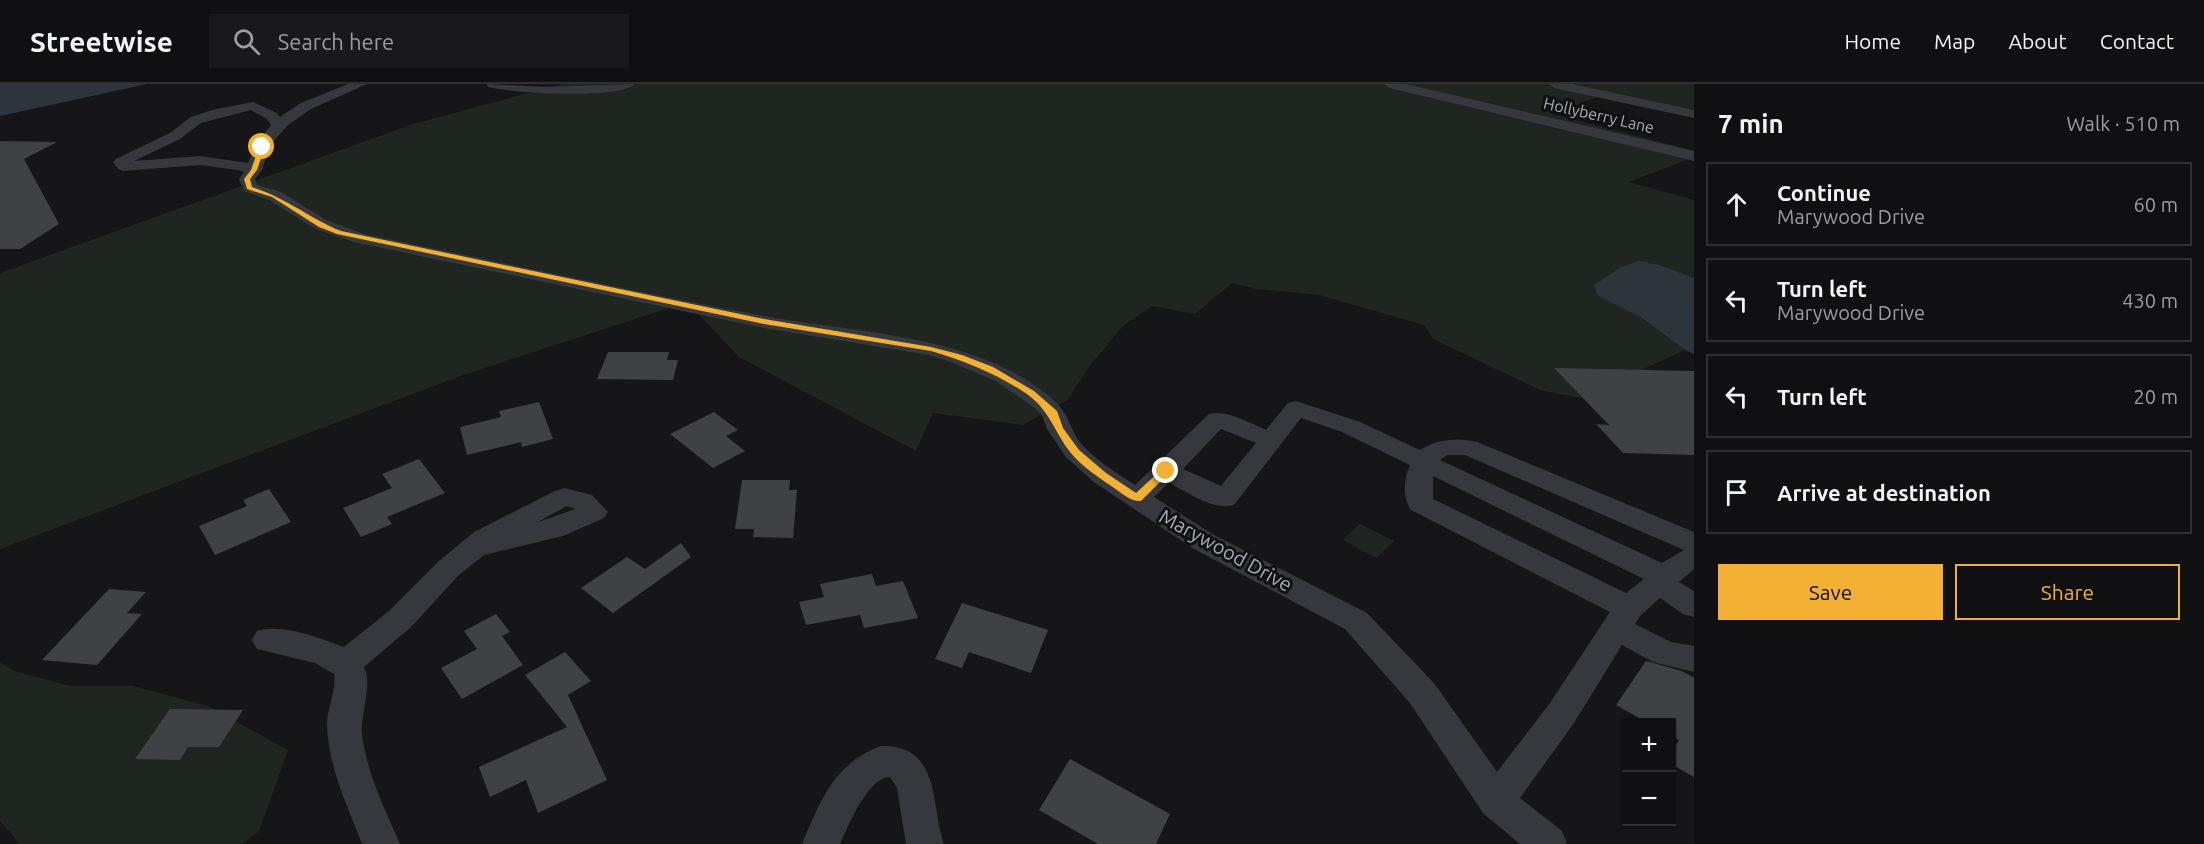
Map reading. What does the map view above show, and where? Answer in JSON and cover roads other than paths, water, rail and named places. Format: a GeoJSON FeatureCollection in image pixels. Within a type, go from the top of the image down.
{"type":"FeatureCollection","features":[{"type":"Feature","properties":{"kind":"street"},"geometry":{"type":"LineString","coordinates":[[278,125],[272,116],[253,106],[217,113],[196,120],[175,136],[121,162],[123,166],[135,167],[178,162],[228,162],[254,170],[262,147],[278,125],[314,102],[361,84]]}},
{"type":"Feature","properties":{"kind":"street"},"geometry":{"type":"LineString","coordinates":[[493,84],[538,90],[629,84]]}},
{"type":"Feature","properties":{"kind":"street","name":"Hollyberry Lane"},"geometry":{"type":"LineString","coordinates":[[1390,84],[1694,156]]}},
{"type":"Feature","properties":{"kind":"street"},"geometry":{"type":"LineString","coordinates":[[1554,84],[1694,114]]}},
{"type":"Feature","properties":{"kind":"street","name":"Marywood Drive"},"geometry":{"type":"LineString","coordinates":[[254,170],[247,179],[250,188],[275,196],[322,225],[360,238],[764,322],[931,349],[975,362],[1018,384],[1053,413],[1059,429],[1075,452],[1102,476],[1204,542],[1356,621],[1422,693],[1496,801],[1548,844]]}},
{"type":"Feature","properties":{"kind":"street"},"geometry":{"type":"LineString","coordinates":[[1166,471],[1225,499],[1296,408],[1351,427],[1662,580],[1694,606]]}},
{"type":"Feature","properties":{"kind":"street"},"geometry":{"type":"LineString","coordinates":[[1137,498],[1217,419],[1271,440]]}},
{"type":"Feature","properties":{"kind":"street"},"geometry":{"type":"LineString","coordinates":[[1694,543],[1468,447],[1442,448],[1424,462],[1417,486],[1420,504],[1622,618],[1664,653],[1694,659]]}},
{"type":"Feature","properties":{"kind":"street"},"geometry":{"type":"LineString","coordinates":[[346,664],[400,619],[449,568],[475,547]]}},
{"type":"Feature","properties":{"kind":"street"},"geometry":{"type":"LineString","coordinates":[[1496,801],[1562,713],[1622,618],[1683,562],[1694,558]]}},
{"type":"Feature","properties":{"kind":"street"},"geometry":{"type":"LineString","coordinates":[[268,640],[309,649],[346,664],[350,671],[351,682],[344,718],[347,757],[381,844]]}},
{"type":"Feature","properties":{"kind":"street"},"geometry":{"type":"LineString","coordinates":[[821,844],[834,815],[862,773],[873,763],[887,760],[901,763],[908,772],[914,787],[925,844]]}}]}
